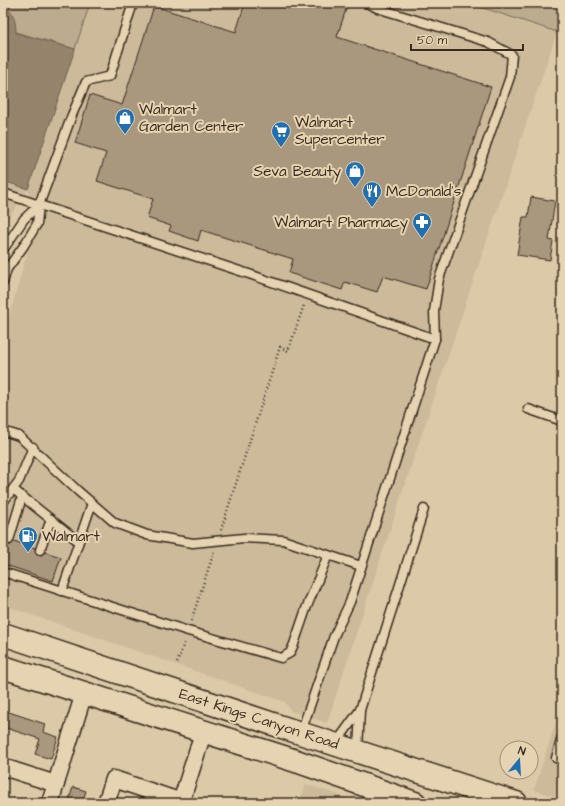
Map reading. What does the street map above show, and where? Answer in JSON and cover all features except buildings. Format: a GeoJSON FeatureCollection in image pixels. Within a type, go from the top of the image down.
{"type":"FeatureCollection","features":[{"type":"Feature","properties":{"kind":"main road","name":"East Kings Canyon Road"},"geometry":{"type":"LineString","coordinates":[[3,634],[516,803]]}},
{"type":"Feature","properties":{"kind":"main road","name":"East Kings Canyon Road"},"geometry":{"type":"LineString","coordinates":[[3,667],[204,730],[389,798],[415,803]]}},
{"type":"Feature","properties":{"kind":"street"},"geometry":{"type":"LineString","coordinates":[[50,803],[84,693]]}},
{"type":"Feature","properties":{"kind":"street"},"geometry":{"type":"LineString","coordinates":[[106,803],[114,779],[183,802],[204,730]]}},
{"type":"Feature","properties":{"kind":"street"},"geometry":{"type":"LineString","coordinates":[[3,767],[56,784]]}},
{"type":"Feature","properties":{"kind":"lane"},"geometry":{"type":"LineString","coordinates":[[3,283],[7,269],[37,224],[39,205],[72,115],[86,82],[110,76],[133,3]]}},
{"type":"Feature","properties":{"kind":"lane"},"geometry":{"type":"LineString","coordinates":[[300,733],[334,636],[350,602],[435,339],[434,311],[439,279],[510,77],[512,55],[488,42],[377,8],[367,3]]}},
{"type":"Feature","properties":{"kind":"lane"},"geometry":{"type":"LineString","coordinates":[[3,193],[308,294],[435,339]]}},
{"type":"Feature","properties":{"kind":"lane"},"geometry":{"type":"LineString","coordinates":[[3,250],[24,219],[39,205]]}},
{"type":"Feature","properties":{"kind":"lane"},"geometry":{"type":"LineString","coordinates":[[528,409],[562,421]]}},
{"type":"Feature","properties":{"kind":"lane"},"geometry":{"type":"LineString","coordinates":[[3,431],[19,436],[115,523],[147,535],[193,543],[244,538],[283,540],[361,566]]}},
{"type":"Feature","properties":{"kind":"lane"},"geometry":{"type":"LineString","coordinates":[[3,502],[19,481],[33,448]]}},
{"type":"Feature","properties":{"kind":"lane"},"geometry":{"type":"LineString","coordinates":[[13,489],[78,540]]}},
{"type":"Feature","properties":{"kind":"lane"},"geometry":{"type":"LineString","coordinates":[[9,540],[22,497]]}},
{"type":"Feature","properties":{"kind":"lane"},"geometry":{"type":"LineString","coordinates":[[62,591],[78,540],[92,503]]}},
{"type":"Feature","properties":{"kind":"lane"},"geometry":{"type":"LineString","coordinates":[[358,752],[360,710],[424,509]]}},
{"type":"Feature","properties":{"kind":"lane"},"geometry":{"type":"LineString","coordinates":[[40,550],[51,519]]}},
{"type":"Feature","properties":{"kind":"lane"},"geometry":{"type":"LineString","coordinates":[[3,572],[31,578],[62,591],[188,631],[281,658],[290,653],[328,555]]}},
{"type":"Feature","properties":{"kind":"lane"},"geometry":{"type":"LineString","coordinates":[[335,744],[360,710]]}},
{"type":"Feature","properties":{"kind":"lane"},"geometry":{"type":"LineString","coordinates":[[562,738],[556,758],[562,760]]}},
{"type":"Feature","properties":{"kind":"path"},"geometry":{"type":"LineString","coordinates":[[176,663],[188,631],[280,347],[288,351],[308,294]]}},
{"type":"Feature","properties":{"kind":"shaded area"},"geometry":{"type":"Polygon","coordinates":[[[3,3],[13,16],[16,33],[75,49],[28,189],[3,181],[3,3]]]}},
{"type":"Feature","properties":{"kind":"shaded area"},"geometry":{"type":"Polygon","coordinates":[[[4,3],[90,3],[75,49],[16,32],[9,8],[4,3]]]}},
{"type":"Feature","properties":{"kind":"shaded area"},"geometry":{"type":"Polygon","coordinates":[[[90,3],[468,3],[557,32],[404,487],[327,723],[291,711],[285,702],[3,605],[3,338],[36,222],[28,190],[3,226],[3,181],[28,189],[90,3]]]}},
{"type":"Feature","properties":{"kind":"shaded area"},"geometry":{"type":"Polygon","coordinates":[[[468,3],[562,3],[562,17],[557,32],[468,3]]]}},
{"type":"Feature","properties":{"kind":"shaded area"},"geometry":{"type":"Polygon","coordinates":[[[562,704],[562,799],[534,790],[537,780],[539,780],[539,775],[562,704]]]}},
{"type":"Feature","properties":{"kind":"shaded area"},"geometry":{"type":"Polygon","coordinates":[[[306,784],[362,803],[300,803],[306,784]]]}},
{"type":"Feature","properties":{"kind":"place","name":"Walmart Garden Center"},"geometry":{"type":"Point","coordinates":[125,135]}},
{"type":"Feature","properties":{"kind":"place","name":"Walmart Supercenter"},"geometry":{"type":"Point","coordinates":[281,148]}},
{"type":"Feature","properties":{"kind":"place","name":"Seva Beauty"},"geometry":{"type":"Point","coordinates":[355,188]}},
{"type":"Feature","properties":{"kind":"place","name":"McDonald's"},"geometry":{"type":"Point","coordinates":[372,208]}},
{"type":"Feature","properties":{"kind":"place","name":"Walmart Pharmacy"},"geometry":{"type":"Point","coordinates":[422,239]}},
{"type":"Feature","properties":{"kind":"place","name":"Walmart"},"geometry":{"type":"Point","coordinates":[28,553]}}]}
